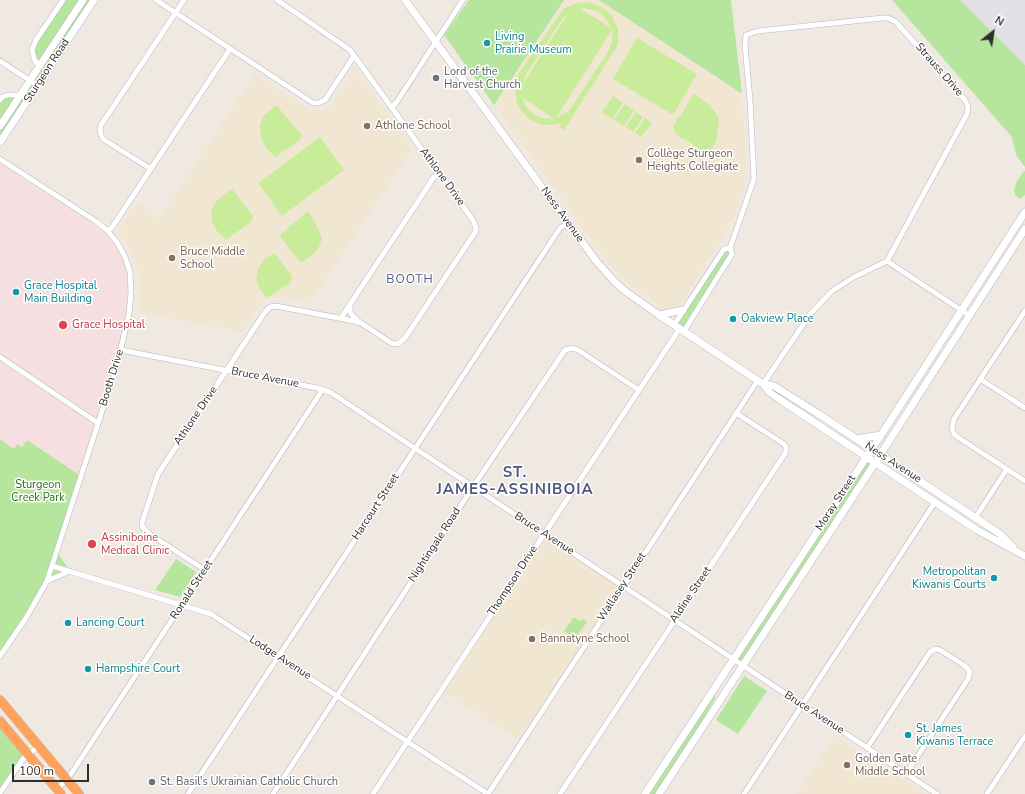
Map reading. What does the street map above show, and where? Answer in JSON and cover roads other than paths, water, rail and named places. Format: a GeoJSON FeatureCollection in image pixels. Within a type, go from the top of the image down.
{"type":"FeatureCollection","features":[{"type":"Feature","properties":{"kind":"highway"},"geometry":{"type":"LineString","coordinates":[[0,700],[79,794]]}},
{"type":"Feature","properties":{"kind":"highway"},"geometry":{"type":"LineString","coordinates":[[0,721],[59,791]]}},
{"type":"Feature","properties":{"kind":"main road","name":"Sturgeon Road"},"geometry":{"type":"LineString","coordinates":[[0,126],[83,0]]}},
{"type":"Feature","properties":{"kind":"main road","name":"Sturgeon Road"},"geometry":{"type":"LineString","coordinates":[[0,142],[94,0]]}},
{"type":"Feature","properties":{"kind":"main road","name":"Ness Avenue"},"geometry":{"type":"LineString","coordinates":[[405,0],[600,266],[625,291],[760,382],[774,396],[866,457],[977,530],[1018,551]]}},
{"type":"Feature","properties":{"kind":"main road","name":"Moray Street"},"geometry":{"type":"LineString","coordinates":[[645,794],[872,450],[1025,212]]}},
{"type":"Feature","properties":{"kind":"main road","name":"Moray Street"},"geometry":{"type":"LineString","coordinates":[[659,794],[876,463],[1025,230]]}},
{"type":"Feature","properties":{"kind":"main road"},"geometry":{"type":"LineString","coordinates":[[659,315],[683,310]]}},
{"type":"Feature","properties":{"kind":"main road","name":"Ness Avenue"},"geometry":{"type":"LineString","coordinates":[[760,382],[774,386],[856,439],[1000,534],[1025,556]]}},
{"type":"Feature","properties":{"kind":"main road"},"geometry":{"type":"LineString","coordinates":[[856,439],[881,435]]}},
{"type":"Feature","properties":{"kind":"street","name":"Sturgeon Road"},"geometry":{"type":"LineString","coordinates":[[40,65],[35,61],[32,50],[36,40],[63,0]]}},
{"type":"Feature","properties":{"kind":"street"},"geometry":{"type":"LineString","coordinates":[[156,0],[313,103],[318,103],[325,100],[354,56]]}},
{"type":"Feature","properties":{"kind":"street"},"geometry":{"type":"LineString","coordinates":[[151,169],[103,138],[100,135],[100,129],[101,125],[184,0]]}},
{"type":"Feature","properties":{"kind":"street","name":"Athlone Drive"},"geometry":{"type":"LineString","coordinates":[[277,0],[345,45],[473,220],[476,231],[402,341],[398,344],[391,343],[353,316],[350,312],[351,302]]}},
{"type":"Feature","properties":{"kind":"street"},"geometry":{"type":"LineString","coordinates":[[391,107],[396,103],[463,0]]}},
{"type":"Feature","properties":{"kind":"street","name":"Strauss Drive"},"geometry":{"type":"LineString","coordinates":[[745,39],[746,35],[758,32],[888,18],[900,25],[965,100],[968,110],[966,119],[887,261]]}},
{"type":"Feature","properties":{"kind":"street","name":"Thompson Drive"},"geometry":{"type":"LineString","coordinates":[[373,794],[679,328],[732,254],[730,248],[754,179],[745,39]]}},
{"type":"Feature","properties":{"kind":"street"},"geometry":{"type":"LineString","coordinates":[[108,231],[113,226],[230,49]]}},
{"type":"Feature","properties":{"kind":"street"},"geometry":{"type":"LineString","coordinates":[[0,62],[37,86]]}},
{"type":"Feature","properties":{"kind":"street","name":"Sturgeon Road"},"geometry":{"type":"LineString","coordinates":[[0,100],[2,97],[8,95],[20,95]]}},
{"type":"Feature","properties":{"kind":"street","name":"Booth Drive"},"geometry":{"type":"LineString","coordinates":[[0,159],[98,222],[108,231],[122,250],[131,282],[129,314],[121,350],[47,581],[26,618],[0,656]]}},
{"type":"Feature","properties":{"kind":"street"},"geometry":{"type":"LineString","coordinates":[[341,318],[434,177],[439,172]]}},
{"type":"Feature","properties":{"kind":"street","name":"Harcourt Street"},"geometry":{"type":"LineString","coordinates":[[188,794],[560,228],[568,223]]}},
{"type":"Feature","properties":{"kind":"street","name":"Thompson Drive"},"geometry":{"type":"LineString","coordinates":[[679,328],[683,310],[724,249],[730,248]]}},
{"type":"Feature","properties":{"kind":"street"},"geometry":{"type":"LineString","coordinates":[[760,382],[811,313],[826,296],[854,276],[887,261],[970,316]]}},
{"type":"Feature","properties":{"kind":"street","name":"Athlone Drive"},"geometry":{"type":"LineString","coordinates":[[205,570],[148,533],[142,526],[158,474],[265,312],[270,307],[276,306],[361,323]]}},
{"type":"Feature","properties":{"kind":"street"},"geometry":{"type":"LineString","coordinates":[[1025,311],[954,418],[952,428],[954,434],[959,438],[1025,481]]}},
{"type":"Feature","properties":{"kind":"street","name":"Nightingale Road"},"geometry":{"type":"LineString","coordinates":[[273,794],[473,487],[565,350],[572,348],[578,350],[639,390]]}},
{"type":"Feature","properties":{"kind":"street","name":"Bruce Avenue"},"geometry":{"type":"LineString","coordinates":[[121,350],[323,389],[338,396],[937,794]]}},
{"type":"Feature","properties":{"kind":"street"},"geometry":{"type":"LineString","coordinates":[[0,357],[98,423]]}},
{"type":"Feature","properties":{"kind":"street"},"geometry":{"type":"LineString","coordinates":[[980,379],[1025,408]]}},
{"type":"Feature","properties":{"kind":"street","name":"Wallasey Street"},"geometry":{"type":"LineString","coordinates":[[488,794],[736,413],[760,382]]}},
{"type":"Feature","properties":{"kind":"street","name":"Ronald Street"},"geometry":{"type":"LineString","coordinates":[[59,791],[323,389]]}},
{"type":"Feature","properties":{"kind":"street","name":"Aldine Street"},"geometry":{"type":"LineString","coordinates":[[560,794],[786,452],[786,447],[784,444],[736,413]]}},
{"type":"Feature","properties":{"kind":"street"},"geometry":{"type":"LineString","coordinates":[[975,518],[1007,469]]}},
{"type":"Feature","properties":{"kind":"street"},"geometry":{"type":"LineString","coordinates":[[744,794],[935,502]]}},
{"type":"Feature","properties":{"kind":"street","name":"Lodge Avenue"},"geometry":{"type":"LineString","coordinates":[[52,566],[211,614],[488,794]]}},
{"type":"Feature","properties":{"kind":"street"},"geometry":{"type":"LineString","coordinates":[[47,581],[70,571]]}},
{"type":"Feature","properties":{"kind":"street"},"geometry":{"type":"LineString","coordinates":[[867,748],[930,652],[935,649],[940,650],[962,664],[968,668],[970,672],[968,679],[906,774]]}},
{"type":"Feature","properties":{"kind":"street"},"geometry":{"type":"LineString","coordinates":[[987,794],[1025,736]]}},
{"type":"Feature","properties":{"kind":"street"},"geometry":{"type":"LineString","coordinates":[[0,793],[23,759],[39,746]]}},
{"type":"Feature","properties":{"kind":"place","name":"Living Prairie Museum"},"geometry":{"type":"Point","coordinates":[487,43]}},
{"type":"Feature","properties":{"kind":"place","name":"Lord of the Harvest Church"},"geometry":{"type":"Point","coordinates":[436,78]}},
{"type":"Feature","properties":{"kind":"place","name":"Athlone School"},"geometry":{"type":"Point","coordinates":[367,126]}},
{"type":"Feature","properties":{"kind":"place","name":"Collège Sturgeon Heights Collegiate"},"geometry":{"type":"Point","coordinates":[639,160]}},
{"type":"Feature","properties":{"kind":"place","name":"Bruce Middle School"},"geometry":{"type":"Point","coordinates":[172,258]}},
{"type":"Feature","properties":{"kind":"place","name":"Grace Hospital Main Building"},"geometry":{"type":"Point","coordinates":[16,292]}},
{"type":"Feature","properties":{"kind":"place","name":"Oakview Place"},"geometry":{"type":"Point","coordinates":[733,319]}},
{"type":"Feature","properties":{"kind":"place","name":"Grace Hospital"},"geometry":{"type":"Point","coordinates":[63,325]}},
{"type":"Feature","properties":{"kind":"place","name":"Assiniboine Medical Clinic"},"geometry":{"type":"Point","coordinates":[92,544]}},
{"type":"Feature","properties":{"kind":"place","name":"Metropolitan Kiwanis Courts"},"geometry":{"type":"Point","coordinates":[994,578]}},
{"type":"Feature","properties":{"kind":"place","name":"Lancing Court"},"geometry":{"type":"Point","coordinates":[68,623]}},
{"type":"Feature","properties":{"kind":"place","name":"Bannatyne School"},"geometry":{"type":"Point","coordinates":[532,639]}},
{"type":"Feature","properties":{"kind":"place","name":"Hampshire Court"},"geometry":{"type":"Point","coordinates":[88,669]}},
{"type":"Feature","properties":{"kind":"place","name":"St. James Kiwanis Terrace"},"geometry":{"type":"Point","coordinates":[908,735]}},
{"type":"Feature","properties":{"kind":"place","name":"Golden Gate Middle School"},"geometry":{"type":"Point","coordinates":[847,765]}},
{"type":"Feature","properties":{"kind":"place","name":"St. Basil's Ukrainian Catholic Church"},"geometry":{"type":"Point","coordinates":[152,782]}},
{"type":"Feature","properties":{"kind":"district","name":"BOOTH"},"geometry":{"type":"Point","coordinates":[410,280]}},
{"type":"Feature","properties":{"kind":"district","name":"ST. JAMES-ASSINIBOIA"},"geometry":{"type":"Point","coordinates":[515,482]}},
{"type":"Feature","properties":{"kind":"park label","name":"Sturgeon Creek Park"},"geometry":{"type":"Point","coordinates":[38,491]}}]}
